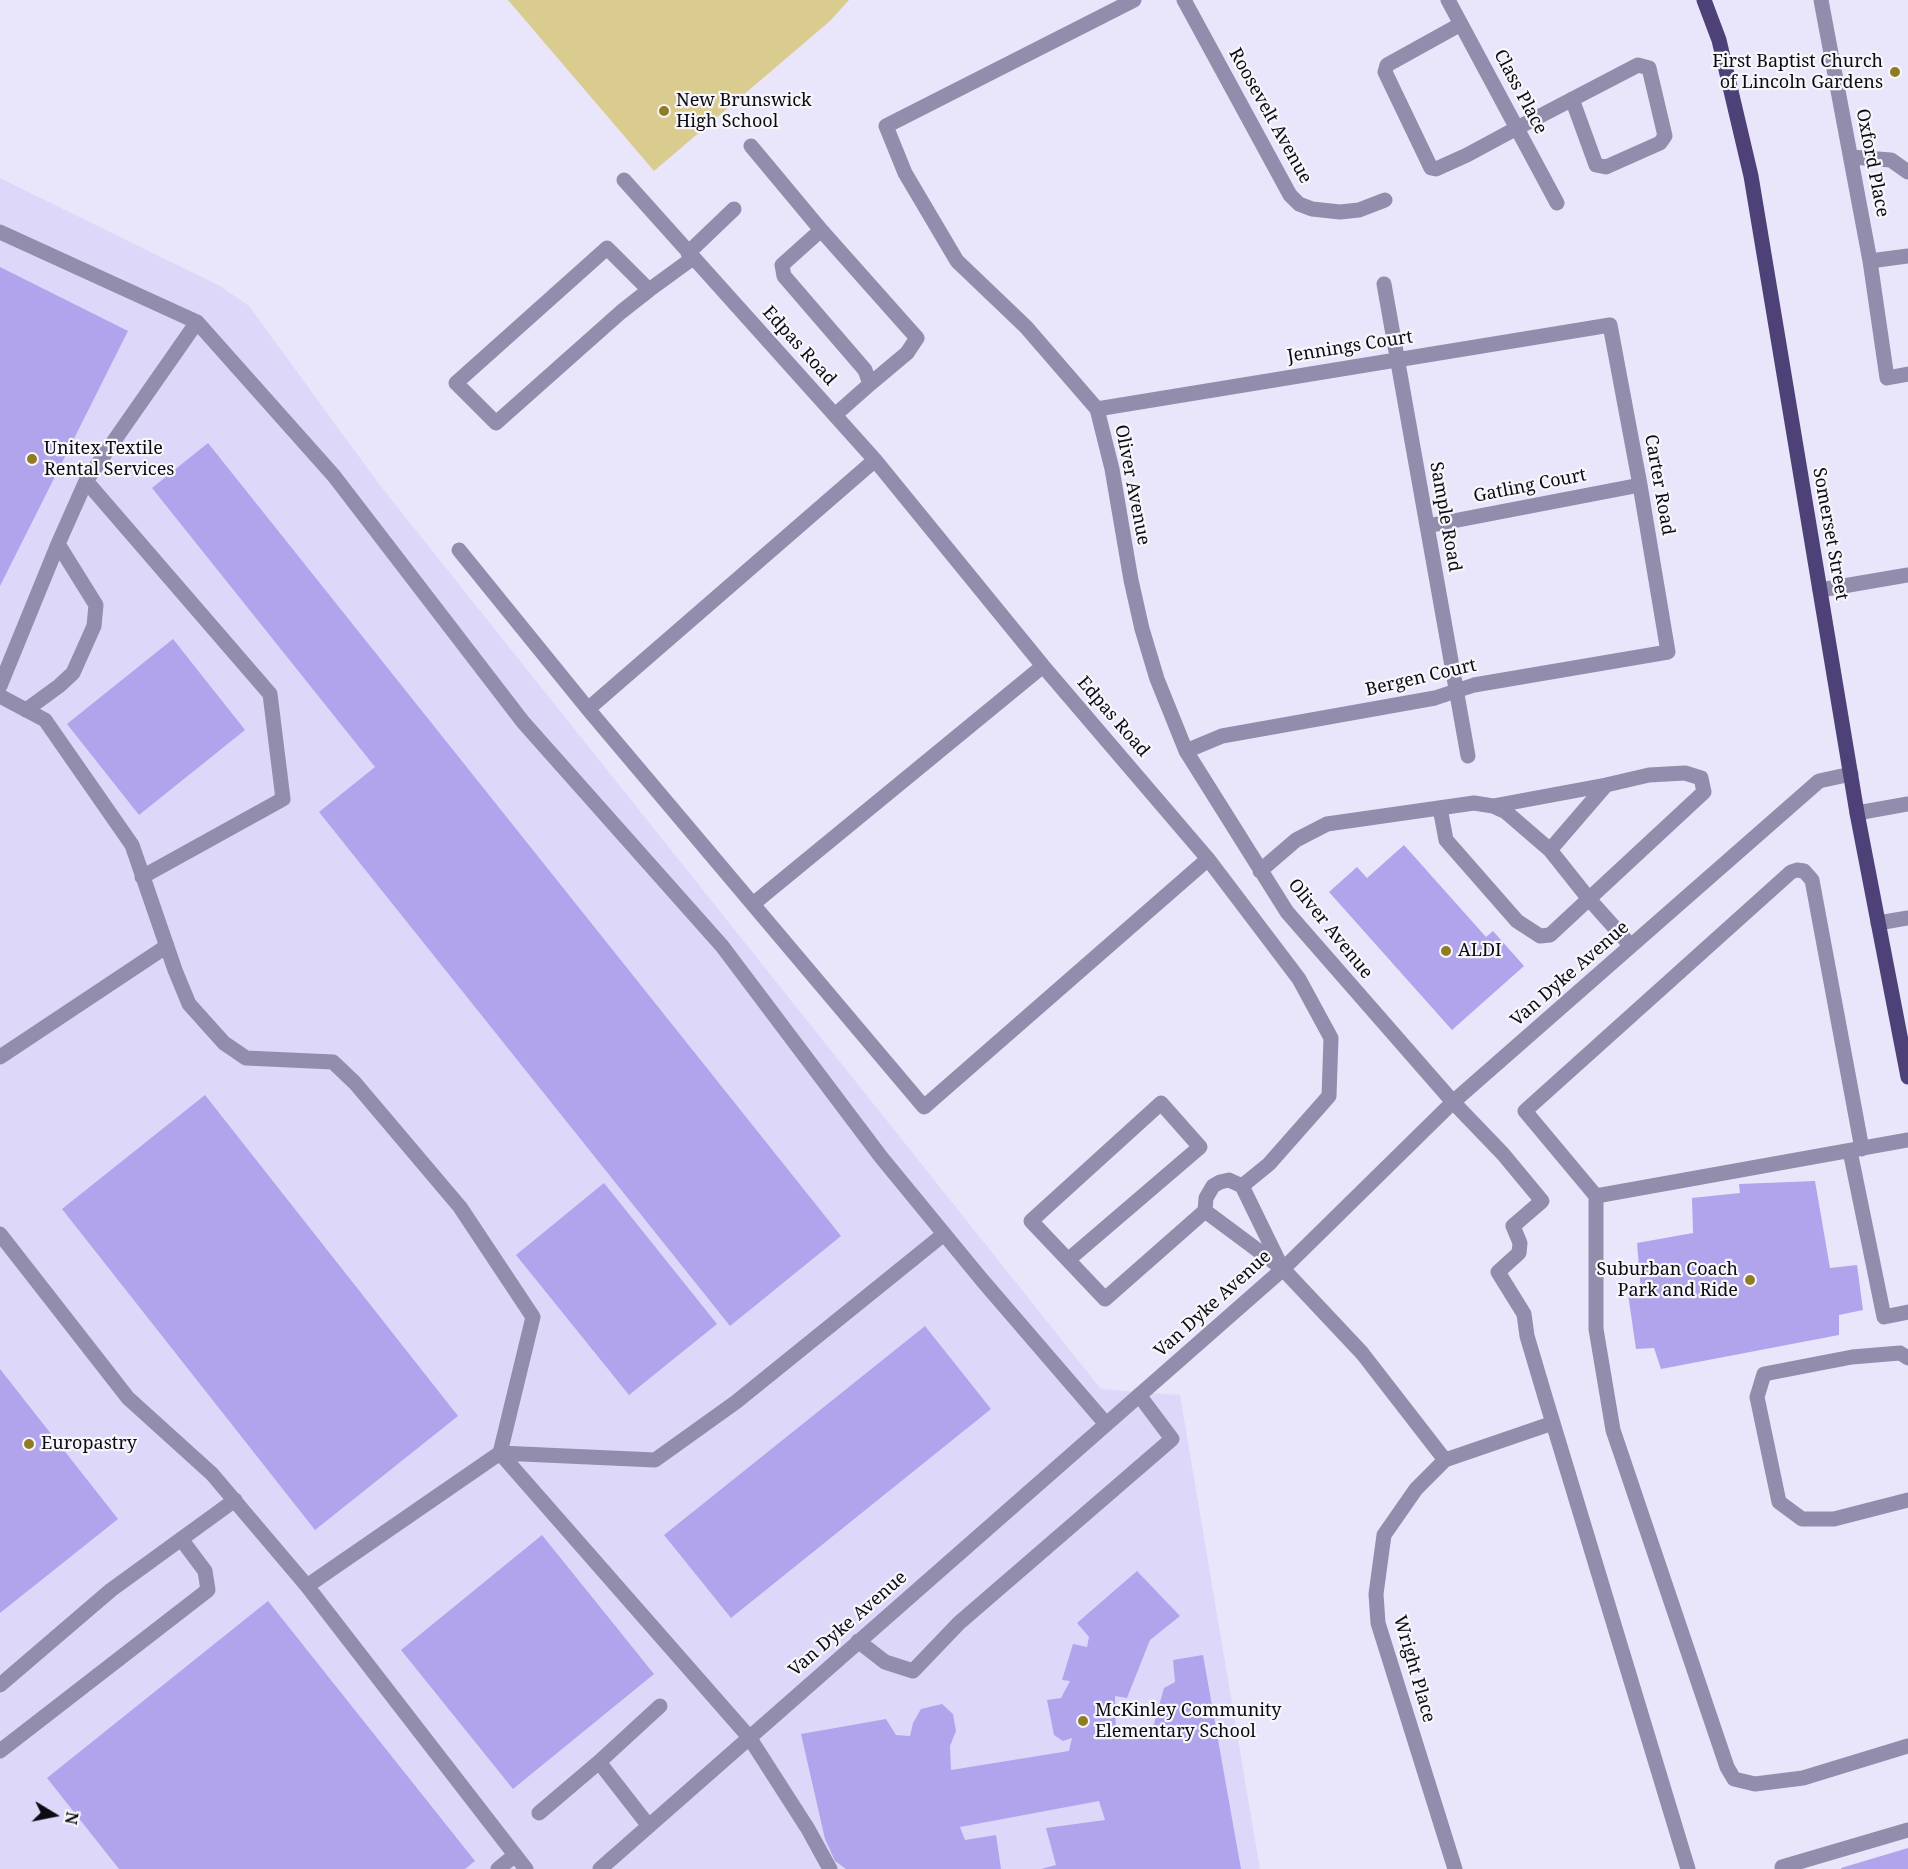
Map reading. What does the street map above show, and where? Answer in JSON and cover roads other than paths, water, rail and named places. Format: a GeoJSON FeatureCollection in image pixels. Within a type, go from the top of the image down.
{"type":"FeatureCollection","features":[{"type":"Feature","properties":{"kind":"main road","name":"Somerset Street"},"geometry":{"type":"LineString","coordinates":[[1704,0],[1719,40],[1750,176],[1857,813],[1878,923],[1904,1031],[1908,1077]]}},
{"type":"Feature","properties":{"kind":"street","name":"Oliver Avenue"},"geometry":{"type":"LineString","coordinates":[[1134,0],[886,126],[905,173],[957,261],[1026,327],[1097,409],[1112,469],[1142,629],[1157,679],[1186,751],[1287,912],[1453,1102],[1503,1154],[1542,1202],[1513,1226],[1520,1243],[1519,1253],[1498,1272],[1524,1314],[1527,1336],[1553,1423]]}},
{"type":"Feature","properties":{"kind":"street","name":"Roosevelt Avenue"},"geometry":{"type":"LineString","coordinates":[[1184,0],[1290,195],[1299,204],[1312,209],[1340,212],[1359,210],[1385,200]]}},
{"type":"Feature","properties":{"kind":"street","name":"Class Place"},"geometry":{"type":"LineString","coordinates":[[1448,0],[1557,203]]}},
{"type":"Feature","properties":{"kind":"street","name":"Oxford Place"},"geometry":{"type":"LineString","coordinates":[[1821,0],[1870,261],[1887,378],[1908,374]]}},
{"type":"Feature","properties":{"kind":"street"},"geometry":{"type":"LineString","coordinates":[[1461,24],[1387,65],[1385,72],[1431,168],[1436,169],[1467,155],[1572,99],[1638,65],[1649,68],[1665,136],[1660,143],[1606,167],[1596,165],[1572,99]]}},
{"type":"Feature","properties":{"kind":"street"},"geometry":{"type":"LineString","coordinates":[[751,146],[916,338],[907,353],[835,415]]}},
{"type":"Feature","properties":{"kind":"street"},"geometry":{"type":"LineString","coordinates":[[1851,157],[1891,160],[1908,172]]}},
{"type":"Feature","properties":{"kind":"street","name":"Edpas Road"},"geometry":{"type":"LineString","coordinates":[[624,180],[875,460],[1043,666],[1208,860],[1299,979],[1331,1038],[1329,1096],[1269,1164],[1242,1186]]}},
{"type":"Feature","properties":{"kind":"street"},"geometry":{"type":"LineString","coordinates":[[649,290],[606,248],[456,383],[496,423],[621,312],[649,290],[690,255],[734,209]]}},
{"type":"Feature","properties":{"kind":"street"},"geometry":{"type":"LineString","coordinates":[[821,230],[782,264],[784,276],[866,370],[870,384]]}},
{"type":"Feature","properties":{"kind":"street"},"geometry":{"type":"LineString","coordinates":[[0,232],[197,322],[334,476],[523,722],[722,946],[881,1157],[1106,1425]]}},
{"type":"Feature","properties":{"kind":"street"},"geometry":{"type":"LineString","coordinates":[[1870,261],[1908,256]]}},
{"type":"Feature","properties":{"kind":"street","name":"Sample Road"},"geometry":{"type":"LineString","coordinates":[[1384,284],[1468,756]]}},
{"type":"Feature","properties":{"kind":"street"},"geometry":{"type":"LineString","coordinates":[[0,686],[86,481],[197,322]]}},
{"type":"Feature","properties":{"kind":"street","name":"Jennings Court"},"geometry":{"type":"LineString","coordinates":[[1097,409],[1610,325]]}},
{"type":"Feature","properties":{"kind":"street","name":"Carter Road"},"geometry":{"type":"LineString","coordinates":[[1610,325],[1668,652]]}},
{"type":"Feature","properties":{"kind":"street"},"geometry":{"type":"LineString","coordinates":[[588,710],[875,460]]}},
{"type":"Feature","properties":{"kind":"street"},"geometry":{"type":"LineString","coordinates":[[86,481],[270,694],[283,799],[142,877]]}},
{"type":"Feature","properties":{"kind":"street","name":"Gatling Court"},"geometry":{"type":"LineString","coordinates":[[1427,526],[1640,485]]}},
{"type":"Feature","properties":{"kind":"street"},"geometry":{"type":"LineString","coordinates":[[26,710],[73,673],[94,626],[96,605],[58,544]]}},
{"type":"Feature","properties":{"kind":"street"},"geometry":{"type":"LineString","coordinates":[[459,550],[588,710],[924,1107],[1208,860]]}},
{"type":"Feature","properties":{"kind":"street"},"geometry":{"type":"LineString","coordinates":[[1820,590],[1908,574]]}},
{"type":"Feature","properties":{"kind":"street","name":"Bergen Court"},"geometry":{"type":"LineString","coordinates":[[1186,751],[1221,736],[1435,698],[1474,685],[1668,652]]}},
{"type":"Feature","properties":{"kind":"street"},"geometry":{"type":"LineString","coordinates":[[753,904],[1043,666]]}},
{"type":"Feature","properties":{"kind":"street"},"geometry":{"type":"LineString","coordinates":[[0,696],[45,720],[132,845],[189,1004],[224,1043],[246,1058],[333,1062],[355,1083],[460,1207],[533,1317],[501,1453]]}},
{"type":"Feature","properties":{"kind":"street"},"geometry":{"type":"LineString","coordinates":[[1440,808],[1446,840],[1517,921],[1540,936],[1550,935],[1704,792],[1701,778],[1685,773],[1649,775],[1493,806]]}},
{"type":"Feature","properties":{"kind":"street","name":"Van Dyke Avenue"},"geometry":{"type":"LineString","coordinates":[[606,1867],[648,1825],[1283,1269],[1453,1102],[1819,781],[1851,774]]}},
{"type":"Feature","properties":{"kind":"street"},"geometry":{"type":"LineString","coordinates":[[1550,850],[1606,785]]}},
{"type":"Feature","properties":{"kind":"street"},"geometry":{"type":"LineString","coordinates":[[1260,871],[1296,840],[1327,824],[1474,802],[1493,806],[1506,812],[1550,850],[1631,946]]}},
{"type":"Feature","properties":{"kind":"street"},"geometry":{"type":"LineString","coordinates":[[1857,813],[1908,804]]}},
{"type":"Feature","properties":{"kind":"street"},"geometry":{"type":"LineString","coordinates":[[1908,1312],[1884,1317],[1812,880],[1804,871],[1797,870],[1791,872],[1525,1112],[1596,1196],[1596,1329],[1613,1430],[1727,1767],[1734,1779],[1744,1783],[1774,1783],[1803,1778],[1908,1746]]}},
{"type":"Feature","properties":{"kind":"street"},"geometry":{"type":"LineString","coordinates":[[1878,923],[1908,918]]}},
{"type":"Feature","properties":{"kind":"street"},"geometry":{"type":"LineString","coordinates":[[0,1057],[167,946]]}},
{"type":"Feature","properties":{"kind":"street"},"geometry":{"type":"LineString","coordinates":[[1068,1260],[1200,1147],[1161,1103],[1031,1221],[1068,1260],[1105,1299],[1205,1211],[1206,1198],[1213,1186],[1229,1180],[1242,1186],[1283,1269]]}},
{"type":"Feature","properties":{"kind":"street"},"geometry":{"type":"LineString","coordinates":[[1596,1196],[1908,1140]]}},
{"type":"Feature","properties":{"kind":"street"},"geometry":{"type":"LineString","coordinates":[[1205,1211],[1283,1269],[1362,1353],[1445,1460]]}},
{"type":"Feature","properties":{"kind":"street"},"geometry":{"type":"LineString","coordinates":[[0,1234],[128,1398],[212,1474],[307,1586],[526,1869]]}},
{"type":"Feature","properties":{"kind":"street"},"geometry":{"type":"LineString","coordinates":[[307,1586],[501,1453],[655,1460],[736,1402],[944,1234]]}},
{"type":"Feature","properties":{"kind":"street"},"geometry":{"type":"LineString","coordinates":[[1908,1358],[1900,1353],[1852,1357],[1764,1374],[1757,1397],[1779,1502],[1802,1519],[1834,1519],[1908,1500]]}},
{"type":"Feature","properties":{"kind":"street"},"geometry":{"type":"LineString","coordinates":[[858,1641],[885,1662],[913,1671],[959,1623],[1172,1439],[1139,1395]]}},
{"type":"Feature","properties":{"kind":"street"},"geometry":{"type":"LineString","coordinates":[[1553,1423],[1688,1869]]}},
{"type":"Feature","properties":{"kind":"street","name":"Wright Place"},"geometry":{"type":"LineString","coordinates":[[1455,1869],[1378,1623],[1376,1594],[1384,1535],[1416,1489],[1445,1460],[1553,1423]]}},
{"type":"Feature","properties":{"kind":"street"},"geometry":{"type":"LineString","coordinates":[[501,1453],[749,1737],[830,1869]]}},
{"type":"Feature","properties":{"kind":"street"},"geometry":{"type":"LineString","coordinates":[[0,1684],[111,1590],[235,1500]]}},
{"type":"Feature","properties":{"kind":"street"},"geometry":{"type":"LineString","coordinates":[[0,1751],[208,1590],[205,1570],[181,1539]]}},
{"type":"Feature","properties":{"kind":"street"},"geometry":{"type":"LineString","coordinates":[[539,1813],[660,1706]]}},
{"type":"Feature","properties":{"kind":"street"},"geometry":{"type":"LineString","coordinates":[[599,1762],[648,1825]]}},
{"type":"Feature","properties":{"kind":"street"},"geometry":{"type":"LineString","coordinates":[[1782,1867],[1908,1830]]}},
{"type":"Feature","properties":{"kind":"street"},"geometry":{"type":"LineString","coordinates":[[498,1869],[515,1855]]}},
{"type":"Feature","properties":{"kind":"place","name":"First Baptist Church of Lincoln Gardens"},"geometry":{"type":"Point","coordinates":[1895,72]}},
{"type":"Feature","properties":{"kind":"place","name":"New Brunswick High School"},"geometry":{"type":"Point","coordinates":[664,111]}},
{"type":"Feature","properties":{"kind":"place","name":"Unitex Textile Rental Services"},"geometry":{"type":"Point","coordinates":[32,459]}},
{"type":"Feature","properties":{"kind":"place","name":"ALDI"},"geometry":{"type":"Point","coordinates":[1446,951]}},
{"type":"Feature","properties":{"kind":"place","name":"Suburban Coach Park and Ride"},"geometry":{"type":"Point","coordinates":[1750,1280]}},
{"type":"Feature","properties":{"kind":"place","name":"Europastry"},"geometry":{"type":"Point","coordinates":[29,1444]}},
{"type":"Feature","properties":{"kind":"place","name":"McKinley Community Elementary School"},"geometry":{"type":"Point","coordinates":[1083,1721]}}]}
